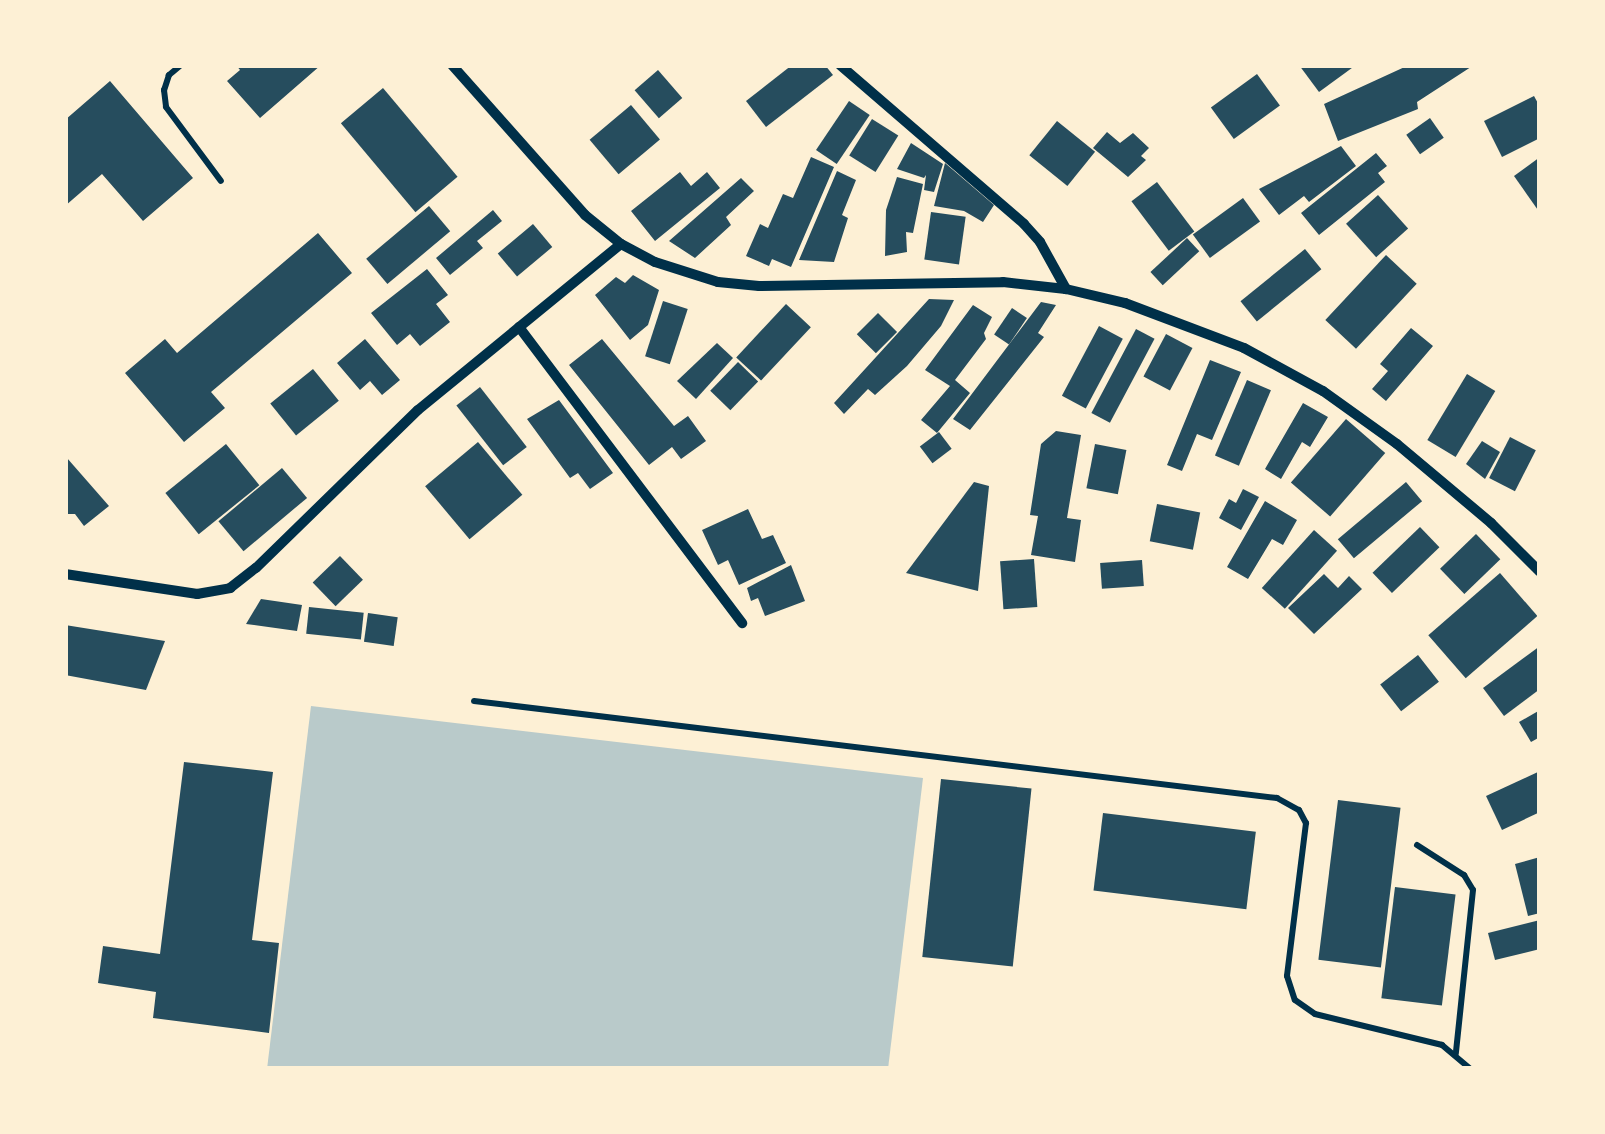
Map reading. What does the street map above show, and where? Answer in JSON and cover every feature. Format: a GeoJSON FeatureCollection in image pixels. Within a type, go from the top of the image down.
{"type":"FeatureCollection","features":[{"type":"Feature","properties":{"kind":"street"},"geometry":{"type":"LineString","coordinates":[[452,65],[577,207],[621,244],[688,274],[759,286],[968,281],[1066,289],[1124,303],[1244,348],[1323,391],[1397,444],[1491,523],[1540,572]]}},
{"type":"Feature","properties":{"kind":"street"},"geometry":{"type":"LineString","coordinates":[[840,65],[1024,224],[1040,242],[1066,289]]}},
{"type":"Feature","properties":{"kind":"street"},"geometry":{"type":"LineString","coordinates":[[65,574],[198,594],[230,588],[256,568],[418,410],[621,244]]}},
{"type":"Feature","properties":{"kind":"street"},"geometry":{"type":"LineString","coordinates":[[518,327],[742,623]]}},
{"type":"Feature","properties":{"kind":"lane"},"geometry":{"type":"LineString","coordinates":[[181,65],[169,74],[164,90],[166,107],[221,181]]}},
{"type":"Feature","properties":{"kind":"lane"},"geometry":{"type":"LineString","coordinates":[[474,701],[1278,798],[1299,810],[1306,823],[1287,976],[1295,1000],[1315,1014],[1426,1040],[1456,1053],[1471,1069]]}},
{"type":"Feature","properties":{"kind":"lane"},"geometry":{"type":"LineString","coordinates":[[1417,846],[1464,875],[1473,890],[1456,1053]]}},
{"type":"Feature","properties":{"kind":"shaded area"},"geometry":{"type":"Polygon","coordinates":[[[311,706],[923,778],[888,1069],[267,1069],[311,706]]]}},
{"type":"Feature","properties":{"kind":"building"},"geometry":{"type":"Polygon","coordinates":[[[236,65],[321,65],[260,118],[227,81],[240,70],[236,65]]]}},
{"type":"Feature","properties":{"kind":"building"},"geometry":{"type":"Polygon","coordinates":[[[792,65],[825,65],[833,75],[766,127],[746,101],[792,65]]]}},
{"type":"Feature","properties":{"kind":"building"},"geometry":{"type":"Polygon","coordinates":[[[1299,65],[1356,65],[1319,92],[1299,65]]]}},
{"type":"Feature","properties":{"kind":"building"},"geometry":{"type":"Polygon","coordinates":[[[1409,65],[1474,65],[1417,102],[1418,109],[1338,141],[1324,104],[1409,65]]]}},
{"type":"Feature","properties":{"kind":"building"},"geometry":{"type":"Polygon","coordinates":[[[658,70],[682,98],[659,118],[635,90],[658,70]]]}},
{"type":"Feature","properties":{"kind":"building"},"geometry":{"type":"Polygon","coordinates":[[[1257,74],[1280,106],[1234,139],[1211,108],[1257,74]]]}},
{"type":"Feature","properties":{"kind":"building"},"geometry":{"type":"Polygon","coordinates":[[[110,81],[193,178],[143,221],[102,174],[65,206],[65,120],[110,81]]]}},
{"type":"Feature","properties":{"kind":"building"},"geometry":{"type":"Polygon","coordinates":[[[383,88],[458,177],[415,212],[341,123],[383,88]]]}},
{"type":"Feature","properties":{"kind":"building"},"geometry":{"type":"Polygon","coordinates":[[[1534,96],[1540,107],[1540,138],[1502,157],[1484,121],[1534,96]]]}},
{"type":"Feature","properties":{"kind":"building"},"geometry":{"type":"Polygon","coordinates":[[[849,101],[870,115],[837,164],[816,150],[849,101]]]}},
{"type":"Feature","properties":{"kind":"building"},"geometry":{"type":"Polygon","coordinates":[[[631,105],[660,139],[619,174],[590,140],[631,105]]]}},
{"type":"Feature","properties":{"kind":"building"},"geometry":{"type":"Polygon","coordinates":[[[1430,118],[1444,138],[1420,154],[1406,135],[1430,118]]]}},
{"type":"Feature","properties":{"kind":"building"},"geometry":{"type":"Polygon","coordinates":[[[872,119],[898,135],[876,172],[849,155],[872,119]]]}},
{"type":"Feature","properties":{"kind":"building"},"geometry":{"type":"Polygon","coordinates":[[[1057,121],[1095,152],[1067,186],[1029,155],[1057,121]]]}},
{"type":"Feature","properties":{"kind":"building"},"geometry":{"type":"Polygon","coordinates":[[[1107,132],[1120,143],[1133,133],[1149,148],[1141,156],[1146,160],[1128,177],[1093,148],[1107,132]]]}},
{"type":"Feature","properties":{"kind":"building"},"geometry":{"type":"Polygon","coordinates":[[[911,143],[943,164],[934,192],[924,190],[926,175],[924,178],[897,169],[911,143]]]}},
{"type":"Feature","properties":{"kind":"building"},"geometry":{"type":"Polygon","coordinates":[[[1341,146],[1356,166],[1309,202],[1304,196],[1279,215],[1259,189],[1341,146]]]}},
{"type":"Feature","properties":{"kind":"building"},"geometry":{"type":"Polygon","coordinates":[[[1376,153],[1387,166],[1378,173],[1385,182],[1319,235],[1301,213],[1376,153]]]}},
{"type":"Feature","properties":{"kind":"building"},"geometry":{"type":"Polygon","coordinates":[[[811,157],[834,167],[791,267],[772,259],[769,266],[746,256],[760,224],[768,228],[783,194],[793,198],[811,157]]]}},
{"type":"Feature","properties":{"kind":"building"},"geometry":{"type":"Polygon","coordinates":[[[1540,157],[1540,213],[1514,176],[1540,157]]]}},
{"type":"Feature","properties":{"kind":"building"},"geometry":{"type":"Polygon","coordinates":[[[945,163],[994,205],[983,222],[964,211],[934,206],[945,163]]]}},
{"type":"Feature","properties":{"kind":"building"},"geometry":{"type":"Polygon","coordinates":[[[837,171],[856,180],[842,215],[848,218],[834,262],[799,260],[837,171]]]}},
{"type":"Feature","properties":{"kind":"building"},"geometry":{"type":"Polygon","coordinates":[[[680,172],[691,186],[707,172],[720,188],[655,241],[631,211],[680,172]]]}},
{"type":"Feature","properties":{"kind":"building"},"geometry":{"type":"Polygon","coordinates":[[[897,177],[923,184],[913,233],[906,232],[907,252],[885,256],[886,210],[897,177]]]}},
{"type":"Feature","properties":{"kind":"building"},"geometry":{"type":"Polygon","coordinates":[[[741,178],[754,191],[726,217],[731,225],[695,258],[669,241],[741,178]]]}},
{"type":"Feature","properties":{"kind":"building"},"geometry":{"type":"Polygon","coordinates":[[[1157,182],[1194,232],[1169,251],[1131,201],[1157,182]]]}},
{"type":"Feature","properties":{"kind":"building"},"geometry":{"type":"Polygon","coordinates":[[[1378,195],[1408,228],[1376,257],[1346,224],[1378,195]]]}},
{"type":"Feature","properties":{"kind":"building"},"geometry":{"type":"Polygon","coordinates":[[[1243,198],[1260,221],[1210,258],[1193,234],[1243,198]]]}},
{"type":"Feature","properties":{"kind":"building"},"geometry":{"type":"Polygon","coordinates":[[[429,206],[450,231],[387,284],[366,259],[429,206]]]}},
{"type":"Feature","properties":{"kind":"building"},"geometry":{"type":"Polygon","coordinates":[[[493,210],[502,221],[477,241],[483,248],[450,275],[436,258],[493,210]]]}},
{"type":"Feature","properties":{"kind":"building"},"geometry":{"type":"Polygon","coordinates":[[[931,212],[966,217],[959,264],[924,260],[931,212]]]}},
{"type":"Feature","properties":{"kind":"building"},"geometry":{"type":"Polygon","coordinates":[[[533,224],[552,247],[517,277],[498,254],[533,224]]]}},
{"type":"Feature","properties":{"kind":"building"},"geometry":{"type":"Polygon","coordinates":[[[318,233],[352,273],[211,392],[225,408],[184,442],[125,373],[165,339],[177,353],[318,233]]]}},
{"type":"Feature","properties":{"kind":"building"},"geometry":{"type":"Polygon","coordinates":[[[1187,238],[1199,251],[1163,285],[1150,272],[1187,238]]]}},
{"type":"Feature","properties":{"kind":"building"},"geometry":{"type":"Polygon","coordinates":[[[1305,249],[1321,269],[1257,321],[1240,301],[1305,249]]]}},
{"type":"Feature","properties":{"kind":"building"},"geometry":{"type":"Polygon","coordinates":[[[1386,255],[1417,284],[1356,349],[1325,320],[1386,255]]]}},
{"type":"Feature","properties":{"kind":"building"},"geometry":{"type":"Polygon","coordinates":[[[427,269],[448,295],[436,304],[450,322],[420,346],[410,334],[397,345],[371,313],[427,269]]]}},
{"type":"Feature","properties":{"kind":"building"},"geometry":{"type":"Polygon","coordinates":[[[633,275],[659,290],[648,325],[630,340],[595,295],[616,277],[625,283],[633,275]]]}},
{"type":"Feature","properties":{"kind":"building"},"geometry":{"type":"Polygon","coordinates":[[[929,299],[954,300],[941,326],[907,366],[875,395],[868,389],[844,414],[834,403],[929,299]]]}},
{"type":"Feature","properties":{"kind":"building"},"geometry":{"type":"Polygon","coordinates":[[[663,301],[688,309],[670,364],[645,356],[663,301]]]}},
{"type":"Feature","properties":{"kind":"building"},"geometry":{"type":"Polygon","coordinates":[[[1041,302],[1056,305],[1038,333],[1044,337],[970,430],[953,419],[1041,302]]]}},
{"type":"Feature","properties":{"kind":"building"},"geometry":{"type":"Polygon","coordinates":[[[786,304],[811,327],[761,381],[736,357],[786,304]]]}},
{"type":"Feature","properties":{"kind":"building"},"geometry":{"type":"Polygon","coordinates":[[[973,305],[992,317],[984,333],[986,339],[955,380],[970,393],[937,433],[921,420],[950,386],[925,370],[973,305]]]}},
{"type":"Feature","properties":{"kind":"building"},"geometry":{"type":"Polygon","coordinates":[[[1012,308],[1027,318],[1009,345],[994,335],[1012,308]]]}},
{"type":"Feature","properties":{"kind":"building"},"geometry":{"type":"Polygon","coordinates":[[[878,313],[897,332],[876,353],[857,334],[878,313]]]}},
{"type":"Feature","properties":{"kind":"building"},"geometry":{"type":"Polygon","coordinates":[[[1099,326],[1123,339],[1086,408],[1062,396],[1099,326]]]}},
{"type":"Feature","properties":{"kind":"building"},"geometry":{"type":"Polygon","coordinates":[[[1411,328],[1433,346],[1386,401],[1372,389],[1388,371],[1380,364],[1411,328]]]}},
{"type":"Feature","properties":{"kind":"building"},"geometry":{"type":"Polygon","coordinates":[[[1136,329],[1155,339],[1110,423],[1091,413],[1136,329]]]}},
{"type":"Feature","properties":{"kind":"building"},"geometry":{"type":"Polygon","coordinates":[[[1166,334],[1192,348],[1170,390],[1143,376],[1166,334]]]}},
{"type":"Feature","properties":{"kind":"building"},"geometry":{"type":"Polygon","coordinates":[[[365,339],[400,380],[382,395],[370,381],[360,390],[337,363],[365,339]]]}},
{"type":"Feature","properties":{"kind":"building"},"geometry":{"type":"Polygon","coordinates":[[[602,339],[674,426],[688,416],[706,441],[681,459],[672,447],[649,465],[569,365],[602,339]]]}},
{"type":"Feature","properties":{"kind":"building"},"geometry":{"type":"Polygon","coordinates":[[[717,343],[733,358],[696,399],[677,381],[717,343]]]}},
{"type":"Feature","properties":{"kind":"building"},"geometry":{"type":"Polygon","coordinates":[[[1210,360],[1241,372],[1212,440],[1197,434],[1182,471],[1167,465],[1210,360]]]}},
{"type":"Feature","properties":{"kind":"building"},"geometry":{"type":"Polygon","coordinates":[[[738,362],[758,381],[730,410],[710,391],[738,362]]]}},
{"type":"Feature","properties":{"kind":"building"},"geometry":{"type":"Polygon","coordinates":[[[313,369],[339,401],[296,435],[270,404],[313,369]]]}},
{"type":"Feature","properties":{"kind":"building"},"geometry":{"type":"Polygon","coordinates":[[[1467,374],[1495,391],[1456,457],[1427,440],[1467,374]]]}},
{"type":"Feature","properties":{"kind":"building"},"geometry":{"type":"Polygon","coordinates":[[[1247,380],[1271,390],[1239,466],[1215,455],[1247,380]]]}},
{"type":"Feature","properties":{"kind":"building"},"geometry":{"type":"Polygon","coordinates":[[[480,387],[527,447],[503,465],[456,405],[480,387]]]}},
{"type":"Feature","properties":{"kind":"building"},"geometry":{"type":"Polygon","coordinates":[[[559,400],[613,473],[590,489],[578,473],[570,478],[527,419],[559,400]]]}},
{"type":"Feature","properties":{"kind":"building"},"geometry":{"type":"Polygon","coordinates":[[[1303,403],[1328,417],[1310,447],[1302,442],[1281,479],[1265,469],[1303,403]]]}},
{"type":"Feature","properties":{"kind":"building"},"geometry":{"type":"Polygon","coordinates":[[[1346,419],[1385,453],[1330,517],[1291,482],[1346,419]]]}},
{"type":"Feature","properties":{"kind":"building"},"geometry":{"type":"Polygon","coordinates":[[[1056,431],[1081,435],[1067,518],[1081,520],[1075,562],[1031,555],[1038,516],[1030,515],[1041,444],[1056,431]]]}},
{"type":"Feature","properties":{"kind":"building"},"geometry":{"type":"Polygon","coordinates":[[[939,432],[952,449],[932,463],[920,446],[939,432]]]}},
{"type":"Feature","properties":{"kind":"building"},"geometry":{"type":"Polygon","coordinates":[[[1510,437],[1536,450],[1515,491],[1489,478],[1510,437]]]}},
{"type":"Feature","properties":{"kind":"building"},"geometry":{"type":"Polygon","coordinates":[[[1482,441],[1500,452],[1485,479],[1466,464],[1482,441]]]}},
{"type":"Feature","properties":{"kind":"building"},"geometry":{"type":"Polygon","coordinates":[[[478,442],[522,495],[469,539],[425,486],[478,442]]]}},
{"type":"Feature","properties":{"kind":"building"},"geometry":{"type":"Polygon","coordinates":[[[226,444],[259,485],[199,534],[165,493],[226,444]]]}},
{"type":"Feature","properties":{"kind":"building"},"geometry":{"type":"Polygon","coordinates":[[[1095,444],[1126,450],[1118,494],[1086,488],[1095,444]]]}},
{"type":"Feature","properties":{"kind":"building"},"geometry":{"type":"Polygon","coordinates":[[[67,458],[109,506],[84,526],[75,514],[65,514],[67,458]]]}},
{"type":"Feature","properties":{"kind":"building"},"geometry":{"type":"Polygon","coordinates":[[[282,468],[307,498],[243,551],[218,521],[282,468]]]}},
{"type":"Feature","properties":{"kind":"building"},"geometry":{"type":"Polygon","coordinates":[[[974,482],[989,486],[978,591],[906,573],[974,482]]]}},
{"type":"Feature","properties":{"kind":"building"},"geometry":{"type":"Polygon","coordinates":[[[1406,482],[1422,501],[1354,558],[1338,539],[1406,482]]]}},
{"type":"Feature","properties":{"kind":"building"},"geometry":{"type":"Polygon","coordinates":[[[1243,489],[1259,497],[1241,530],[1219,518],[1229,499],[1236,503],[1243,489]]]}},
{"type":"Feature","properties":{"kind":"building"},"geometry":{"type":"Polygon","coordinates":[[[1265,501],[1297,520],[1283,545],[1272,539],[1248,579],[1227,567],[1265,501]]]}},
{"type":"Feature","properties":{"kind":"building"},"geometry":{"type":"Polygon","coordinates":[[[1157,504],[1200,512],[1193,550],[1150,541],[1157,504]]]}},
{"type":"Feature","properties":{"kind":"building"},"geometry":{"type":"Polygon","coordinates":[[[748,509],[762,539],[773,535],[786,563],[739,585],[728,560],[718,565],[702,530],[748,509]]]}},
{"type":"Feature","properties":{"kind":"building"},"geometry":{"type":"Polygon","coordinates":[[[1420,527],[1439,547],[1392,593],[1373,573],[1420,527]]]}},
{"type":"Feature","properties":{"kind":"building"},"geometry":{"type":"Polygon","coordinates":[[[1314,530],[1337,551],[1285,609],[1262,588],[1314,530]]]}},
{"type":"Feature","properties":{"kind":"building"},"geometry":{"type":"Polygon","coordinates":[[[1476,534],[1500,559],[1464,594],[1440,569],[1476,534]]]}},
{"type":"Feature","properties":{"kind":"building"},"geometry":{"type":"Polygon","coordinates":[[[340,556],[363,580],[336,606],[313,582],[340,556]]]}},
{"type":"Feature","properties":{"kind":"building"},"geometry":{"type":"Polygon","coordinates":[[[1034,559],[1037,607],[1003,609],[1000,561],[1034,559]]]}},
{"type":"Feature","properties":{"kind":"building"},"geometry":{"type":"Polygon","coordinates":[[[1142,560],[1144,586],[1102,589],[1100,563],[1142,560]]]}},
{"type":"Feature","properties":{"kind":"building"},"geometry":{"type":"Polygon","coordinates":[[[791,565],[805,601],[765,616],[758,598],[751,601],[747,588],[791,565]]]}},
{"type":"Feature","properties":{"kind":"building"},"geometry":{"type":"Polygon","coordinates":[[[1500,573],[1537,616],[1466,678],[1428,635],[1500,573]]]}},
{"type":"Feature","properties":{"kind":"building"},"geometry":{"type":"Polygon","coordinates":[[[1324,574],[1338,588],[1349,576],[1362,589],[1314,634],[1288,608],[1324,574]]]}},
{"type":"Feature","properties":{"kind":"building"},"geometry":{"type":"Polygon","coordinates":[[[261,599],[302,605],[297,631],[246,624],[261,599]]]}},
{"type":"Feature","properties":{"kind":"building"},"geometry":{"type":"Polygon","coordinates":[[[309,607],[364,613],[361,640],[306,634],[309,607]]]}},
{"type":"Feature","properties":{"kind":"building"},"geometry":{"type":"Polygon","coordinates":[[[368,613],[398,617],[394,646],[364,642],[368,613]]]}},
{"type":"Feature","properties":{"kind":"building"},"geometry":{"type":"Polygon","coordinates":[[[65,625],[165,641],[146,690],[65,675],[65,625]]]}},
{"type":"Feature","properties":{"kind":"building"},"geometry":{"type":"Polygon","coordinates":[[[1540,646],[1540,689],[1504,716],[1483,688],[1540,646]]]}},
{"type":"Feature","properties":{"kind":"building"},"geometry":{"type":"Polygon","coordinates":[[[1418,655],[1439,682],[1401,711],[1380,685],[1418,655]]]}},
{"type":"Feature","properties":{"kind":"building"},"geometry":{"type":"Polygon","coordinates":[[[1540,710],[1540,737],[1531,742],[1519,722],[1540,710]]]}},
{"type":"Feature","properties":{"kind":"building"},"geometry":{"type":"Polygon","coordinates":[[[184,762],[273,772],[252,940],[279,943],[269,1033],[153,1018],[156,992],[98,983],[103,946],[160,954],[184,762]]]}},
{"type":"Feature","properties":{"kind":"building"},"geometry":{"type":"Polygon","coordinates":[[[1540,771],[1540,812],[1502,830],[1486,796],[1540,771]]]}},
{"type":"Feature","properties":{"kind":"building"},"geometry":{"type":"Polygon","coordinates":[[[941,779],[1032,789],[1013,967],[922,957],[941,779]]]}},
{"type":"Feature","properties":{"kind":"building"},"geometry":{"type":"Polygon","coordinates":[[[1338,800],[1401,808],[1381,967],[1318,960],[1338,800]]]}},
{"type":"Feature","properties":{"kind":"building"},"geometry":{"type":"Polygon","coordinates":[[[1103,813],[1256,832],[1246,909],[1093,890],[1103,813]]]}},
{"type":"Feature","properties":{"kind":"building"},"geometry":{"type":"Polygon","coordinates":[[[1540,857],[1540,913],[1528,916],[1515,864],[1540,857]]]}},
{"type":"Feature","properties":{"kind":"building"},"geometry":{"type":"Polygon","coordinates":[[[1395,887],[1456,894],[1442,1006],[1381,998],[1395,887]]]}},
{"type":"Feature","properties":{"kind":"building"},"geometry":{"type":"Polygon","coordinates":[[[1540,920],[1540,949],[1495,960],[1488,933],[1540,920]]]}}]}
